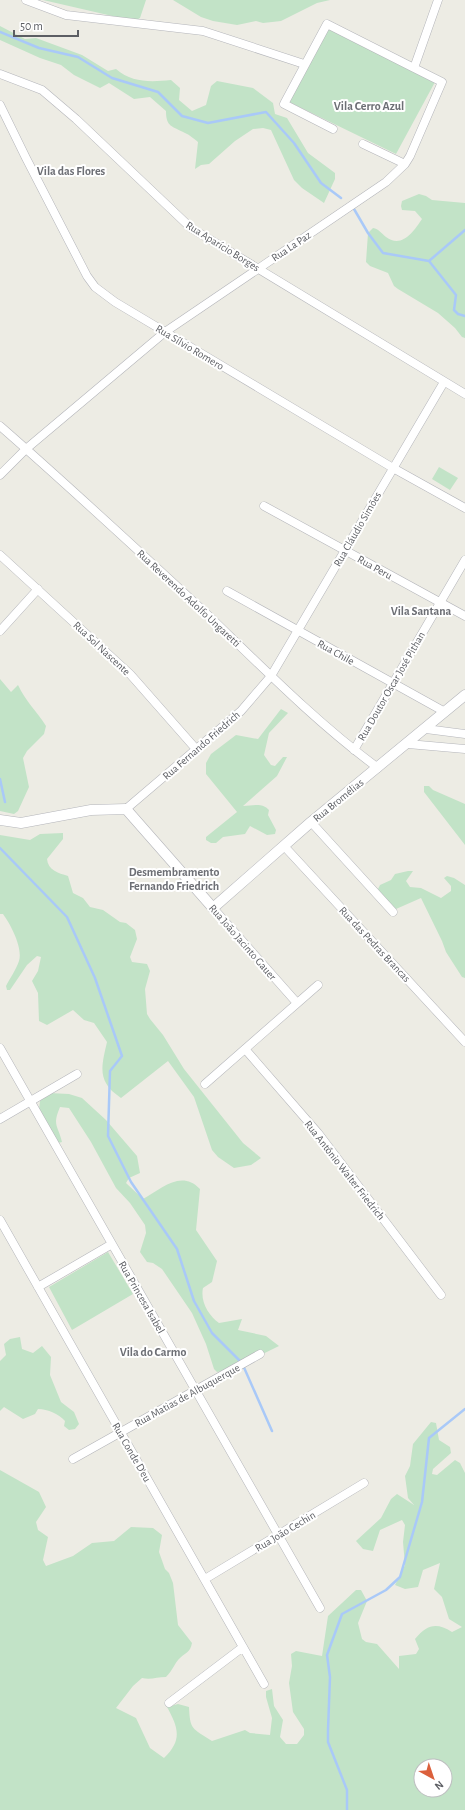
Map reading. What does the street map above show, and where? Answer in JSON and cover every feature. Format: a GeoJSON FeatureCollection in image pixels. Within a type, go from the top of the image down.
{"type":"FeatureCollection","features":[{"type":"Feature","properties":{"kind":"street"},"geometry":{"type":"LineString","coordinates":[[26,0],[66,15],[203,31],[304,64]]}},
{"type":"Feature","properties":{"kind":"street"},"geometry":{"type":"LineString","coordinates":[[333,129],[284,104],[304,64],[327,24],[414,68],[438,0]]}},
{"type":"Feature","properties":{"kind":"street","name":"Rua La Paz"},"geometry":{"type":"LineString","coordinates":[[0,475],[26,449],[165,332],[386,182],[405,164],[410,156],[442,82],[414,68]]}},
{"type":"Feature","properties":{"kind":"street","name":"Rua Aparício Borges"},"geometry":{"type":"LineString","coordinates":[[0,74],[42,90],[76,119],[191,228],[465,394]]}},
{"type":"Feature","properties":{"kind":"street","name":"Rua Sílvio Romero"},"geometry":{"type":"LineString","coordinates":[[0,105],[29,164],[94,287],[115,302],[393,468],[465,508]]}},
{"type":"Feature","properties":{"kind":"street"},"geometry":{"type":"LineString","coordinates":[[363,144],[405,164]]}},
{"type":"Feature","properties":{"kind":"street","name":"Rua Cláudio Simões"},"geometry":{"type":"LineString","coordinates":[[271,676],[444,382]]}},
{"type":"Feature","properties":{"kind":"street","name":"Rua Reverendo Adolfo Ungaretti"},"geometry":{"type":"LineString","coordinates":[[0,426],[136,548],[271,676],[354,750],[378,768]]}},
{"type":"Feature","properties":{"kind":"street","name":"Rua Peru"},"geometry":{"type":"LineString","coordinates":[[264,506],[465,616]]}},
{"type":"Feature","properties":{"kind":"street","name":"Rua Sol Nascente"},"geometry":{"type":"LineString","coordinates":[[0,555],[130,674],[196,749]]}},
{"type":"Feature","properties":{"kind":"street","name":"Rua Doutor Oscar José Pithan"},"geometry":{"type":"LineString","coordinates":[[354,750],[465,560]]}},
{"type":"Feature","properties":{"kind":"street"},"geometry":{"type":"LineString","coordinates":[[0,632],[38,589]]}},
{"type":"Feature","properties":{"kind":"street","name":"Rua Chile"},"geometry":{"type":"LineString","coordinates":[[227,592],[446,712]]}},
{"type":"Feature","properties":{"kind":"street","name":"Rua Fernando Friedrich"},"geometry":{"type":"LineString","coordinates":[[126,808],[241,711],[271,676]]}},
{"type":"Feature","properties":{"kind":"street","name":"Rua Bromélias"},"geometry":{"type":"LineString","coordinates":[[214,908],[311,822],[408,744],[465,695]]}},
{"type":"Feature","properties":{"kind":"street"},"geometry":{"type":"LineString","coordinates":[[426,729],[465,734]]}},
{"type":"Feature","properties":{"kind":"street"},"geometry":{"type":"LineString","coordinates":[[408,744],[465,749]]}},
{"type":"Feature","properties":{"kind":"street"},"geometry":{"type":"LineString","coordinates":[[0,820],[21,823],[91,810],[126,808]]}},
{"type":"Feature","properties":{"kind":"street","name":"Rua João Jacinto Gauer"},"geometry":{"type":"LineString","coordinates":[[126,808],[297,1003]]}},
{"type":"Feature","properties":{"kind":"street"},"geometry":{"type":"LineString","coordinates":[[311,822],[393,912]]}},
{"type":"Feature","properties":{"kind":"street","name":"Rua das Pedras Brancas"},"geometry":{"type":"LineString","coordinates":[[284,846],[465,1042]]}},
{"type":"Feature","properties":{"kind":"street"},"geometry":{"type":"LineString","coordinates":[[205,1084],[318,985]]}},
{"type":"Feature","properties":{"kind":"street","name":"Rua Princesa Isabel"},"geometry":{"type":"LineString","coordinates":[[0,1048],[320,1608]]}},
{"type":"Feature","properties":{"kind":"street","name":"Rua Antônio Walter Friedrich"},"geometry":{"type":"LineString","coordinates":[[245,1049],[318,1133],[441,1296]]}},
{"type":"Feature","properties":{"kind":"street"},"geometry":{"type":"LineString","coordinates":[[0,1119],[77,1074]]}},
{"type":"Feature","properties":{"kind":"street","name":"Rua Conde D'eu"},"geometry":{"type":"LineString","coordinates":[[0,1220],[264,1684]]}},
{"type":"Feature","properties":{"kind":"street"},"geometry":{"type":"LineString","coordinates":[[38,1287],[112,1244]]}},
{"type":"Feature","properties":{"kind":"street","name":"Rua Matias de Albuquerque"},"geometry":{"type":"LineString","coordinates":[[73,1459],[260,1354]]}},
{"type":"Feature","properties":{"kind":"street","name":"Rua João Cechin"},"geometry":{"type":"LineString","coordinates":[[205,1580],[364,1483]]}},
{"type":"Feature","properties":{"kind":"street"},"geometry":{"type":"LineString","coordinates":[[169,1703],[244,1647]]}},
{"type":"Feature","properties":{"kind":"green space"},"geometry":{"type":"Polygon","coordinates":[[[43,0],[146,0],[140,18],[134,21],[43,0]]]}},
{"type":"Feature","properties":{"kind":"green space"},"geometry":{"type":"Polygon","coordinates":[[[173,0],[330,0],[317,3],[281,21],[263,23],[256,21],[237,25],[213,21],[201,17],[173,0]]]}},
{"type":"Feature","properties":{"kind":"green space"},"geometry":{"type":"Polygon","coordinates":[[[0,26],[25,39],[36,38],[82,55],[108,71],[116,69],[129,77],[142,80],[171,80],[180,88],[179,100],[192,111],[206,105],[211,86],[217,81],[253,88],[273,103],[275,114],[287,118],[308,153],[335,173],[335,179],[324,203],[302,188],[294,180],[271,130],[263,128],[253,129],[235,141],[209,164],[201,165],[195,169],[198,142],[189,135],[173,127],[167,120],[166,111],[150,97],[134,99],[109,83],[100,88],[74,75],[61,65],[40,58],[0,40],[0,26]]]}},
{"type":"Feature","properties":{"kind":"green space"},"geometry":{"type":"Polygon","coordinates":[[[329,29],[435,82],[396,154],[289,102],[329,29]]]}},
{"type":"Feature","properties":{"kind":"green space"},"geometry":{"type":"Polygon","coordinates":[[[419,194],[432,200],[465,203],[465,338],[462,337],[455,328],[438,313],[394,286],[388,273],[370,266],[366,262],[368,233],[373,228],[378,230],[386,237],[397,241],[407,237],[415,229],[422,219],[415,211],[402,210],[401,206],[402,201],[419,194]]]}},
{"type":"Feature","properties":{"kind":"green space"},"geometry":{"type":"Polygon","coordinates":[[[439,467],[458,478],[450,490],[432,479],[439,467]]]}},
{"type":"Feature","properties":{"kind":"green space"},"geometry":{"type":"Polygon","coordinates":[[[0,679],[11,692],[18,685],[24,696],[46,726],[44,734],[27,751],[23,758],[29,787],[18,811],[14,814],[0,811],[0,679]]]}},
{"type":"Feature","properties":{"kind":"green space"},"geometry":{"type":"Polygon","coordinates":[[[281,709],[288,713],[269,733],[264,755],[271,765],[275,766],[283,757],[287,757],[277,776],[243,806],[260,805],[269,810],[268,815],[276,830],[275,834],[267,835],[250,826],[245,834],[223,837],[216,843],[211,843],[206,840],[206,837],[237,812],[206,774],[206,763],[211,754],[236,735],[258,739],[281,709]]]}},
{"type":"Feature","properties":{"kind":"green space"},"geometry":{"type":"Polygon","coordinates":[[[424,786],[429,786],[433,790],[465,804],[465,845],[424,792],[424,786]]]}},
{"type":"Feature","properties":{"kind":"green space"},"geometry":{"type":"Polygon","coordinates":[[[63,833],[63,839],[47,859],[49,866],[57,872],[68,876],[73,893],[83,898],[90,907],[103,910],[135,930],[137,939],[130,957],[132,962],[147,964],[150,971],[145,989],[147,1014],[163,1035],[184,1069],[243,1143],[261,1158],[251,1165],[234,1168],[218,1157],[212,1150],[194,1097],[168,1061],[121,1098],[113,1092],[104,1080],[102,1067],[107,1042],[94,1023],[84,1020],[73,1010],[47,1025],[39,1021],[38,993],[32,981],[38,971],[41,957],[37,956],[27,965],[10,990],[7,990],[6,986],[15,971],[20,956],[18,943],[13,930],[3,914],[0,914],[0,835],[30,840],[40,834],[63,833]]]}},
{"type":"Feature","properties":{"kind":"green space"},"geometry":{"type":"Polygon","coordinates":[[[413,871],[406,881],[410,887],[421,888],[441,898],[451,891],[451,886],[444,878],[447,876],[454,878],[465,885],[465,978],[462,977],[446,952],[421,898],[396,909],[386,901],[378,889],[380,885],[391,880],[395,874],[413,871]]]}},
{"type":"Feature","properties":{"kind":"green space"},"geometry":{"type":"Polygon","coordinates":[[[49,1093],[69,1094],[82,1098],[106,1120],[137,1156],[140,1173],[129,1178],[126,1183],[143,1199],[164,1186],[178,1181],[193,1183],[200,1189],[196,1230],[217,1261],[212,1282],[203,1288],[202,1293],[206,1308],[212,1317],[219,1323],[242,1319],[238,1330],[266,1336],[279,1346],[232,1369],[217,1372],[214,1369],[206,1344],[192,1313],[162,1269],[153,1263],[147,1262],[140,1252],[146,1233],[145,1225],[130,1203],[116,1188],[91,1142],[69,1108],[60,1107],[56,1118],[56,1125],[62,1142],[58,1143],[39,1110],[40,1101],[49,1093]]]}},
{"type":"Feature","properties":{"kind":"green space"},"geometry":{"type":"Polygon","coordinates":[[[108,1252],[133,1294],[72,1330],[49,1287],[108,1252]]]}},
{"type":"Feature","properties":{"kind":"green space"},"geometry":{"type":"Polygon","coordinates":[[[20,1337],[22,1349],[33,1353],[42,1346],[51,1357],[50,1375],[61,1402],[74,1412],[79,1424],[75,1429],[69,1430],[64,1426],[65,1421],[63,1418],[46,1410],[38,1409],[35,1414],[23,1419],[4,1407],[0,1411],[0,1361],[6,1355],[4,1344],[10,1339],[20,1337]]]}},
{"type":"Feature","properties":{"kind":"green space"},"geometry":{"type":"Polygon","coordinates":[[[431,1422],[436,1423],[439,1440],[450,1447],[451,1453],[433,1469],[432,1474],[437,1475],[455,1460],[460,1463],[465,1473],[465,1810],[0,1810],[0,1470],[39,1492],[46,1507],[36,1522],[38,1530],[48,1537],[43,1560],[46,1566],[73,1556],[92,1543],[114,1541],[131,1527],[153,1528],[162,1535],[159,1552],[165,1569],[169,1573],[173,1583],[178,1625],[192,1643],[189,1651],[178,1660],[166,1677],[148,1679],[142,1678],[133,1686],[116,1708],[136,1718],[150,1748],[164,1758],[174,1745],[177,1733],[174,1721],[167,1707],[178,1704],[189,1707],[190,1720],[193,1728],[212,1741],[245,1730],[250,1733],[270,1735],[272,1718],[266,1697],[266,1691],[272,1689],[274,1706],[283,1720],[280,1737],[286,1744],[297,1744],[304,1735],[304,1729],[293,1712],[289,1683],[292,1666],[291,1654],[296,1651],[322,1656],[328,1616],[356,1590],[361,1590],[367,1601],[358,1623],[362,1639],[366,1642],[377,1644],[399,1669],[399,1656],[416,1654],[419,1649],[415,1639],[419,1634],[428,1628],[436,1626],[452,1632],[462,1627],[449,1619],[442,1597],[434,1589],[440,1563],[423,1570],[418,1587],[405,1589],[395,1585],[405,1565],[403,1542],[405,1525],[402,1520],[380,1530],[373,1551],[363,1549],[356,1541],[381,1518],[391,1499],[397,1494],[414,1505],[408,1498],[405,1476],[410,1466],[413,1444],[431,1422]]]}},
{"type":"Feature","properties":{"kind":"waterway"},"geometry":{"type":"LineString","coordinates":[[0,32],[39,48],[78,57],[112,78],[158,92],[182,116],[208,123],[266,112],[294,143],[321,183],[341,198]]}},
{"type":"Feature","properties":{"kind":"waterway"},"geometry":{"type":"LineString","coordinates":[[354,209],[368,233],[383,253],[429,261],[456,295],[454,310],[458,314],[465,316]]}},
{"type":"Feature","properties":{"kind":"waterway"},"geometry":{"type":"LineString","coordinates":[[429,261],[465,230]]}},
{"type":"Feature","properties":{"kind":"waterway"},"geometry":{"type":"LineString","coordinates":[[0,779],[5,802]]}},
{"type":"Feature","properties":{"kind":"waterway"},"geometry":{"type":"LineString","coordinates":[[0,848],[67,917],[95,978],[122,1056],[110,1071],[108,1136],[131,1182],[177,1249],[194,1301],[212,1333],[242,1363],[272,1431]]}},
{"type":"Feature","properties":{"kind":"waterway"},"geometry":{"type":"LineString","coordinates":[[347,1810],[347,1790],[328,1742],[330,1677],[327,1655],[342,1614],[386,1590],[400,1577],[422,1502],[429,1438],[465,1409]]}},
{"type":"Feature","properties":{"kind":"district","name":"Vila Cerro Azul"},"geometry":{"type":"Point","coordinates":[369,106]}},
{"type":"Feature","properties":{"kind":"district","name":"Vila das Flores"},"geometry":{"type":"Point","coordinates":[71,171]}},
{"type":"Feature","properties":{"kind":"district","name":"Vila Santana"},"geometry":{"type":"Point","coordinates":[421,611]}},
{"type":"Feature","properties":{"kind":"district","name":"Desmembramento Fernando Friedrich"},"geometry":{"type":"Point","coordinates":[174,879]}},
{"type":"Feature","properties":{"kind":"district","name":"Vila do Carmo"},"geometry":{"type":"Point","coordinates":[153,1352]}}]}
